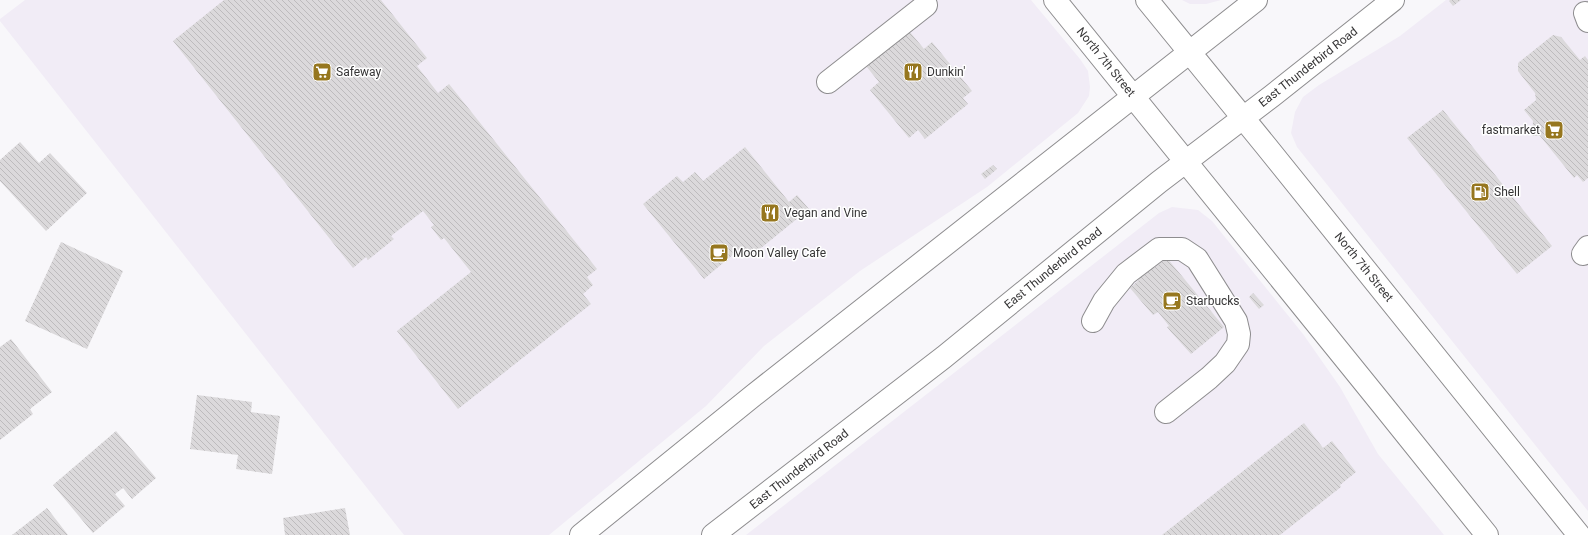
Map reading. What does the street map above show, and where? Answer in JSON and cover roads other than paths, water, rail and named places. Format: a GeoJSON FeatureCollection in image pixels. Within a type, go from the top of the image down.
{"type":"FeatureCollection","features":[{"type":"Feature","properties":{"kind":"main road","name":"North 7th Street"},"geometry":{"type":"LineString","coordinates":[[1056,0],[1339,349],[1416,448],[1487,535]]}},
{"type":"Feature","properties":{"kind":"main road","name":"North 7th Street"},"geometry":{"type":"LineString","coordinates":[[1147,0],[1580,535]]}},
{"type":"Feature","properties":{"kind":"main road"},"geometry":{"type":"LineString","coordinates":[[582,535],[754,395],[1256,0]]}},
{"type":"Feature","properties":{"kind":"main road","name":"East Thunderbird Road"},"geometry":{"type":"LineString","coordinates":[[713,535],[944,357],[1060,262],[1393,0]]}},
{"type":"Feature","properties":{"kind":"main road"},"geometry":{"type":"LineString","coordinates":[[828,82],[926,5]]}},
{"type":"Feature","properties":{"kind":"main road"},"geometry":{"type":"LineString","coordinates":[[1093,321],[1104,301],[1126,274],[1159,249],[1182,249],[1197,259],[1236,321],[1239,334],[1238,344],[1225,363],[1209,378],[1166,412]]}},
{"type":"Feature","properties":{"kind":"place","name":"Safeway"},"geometry":{"type":"Point","coordinates":[322,72]}},
{"type":"Feature","properties":{"kind":"place","name":"Dunkin'"},"geometry":{"type":"Point","coordinates":[913,72]}},
{"type":"Feature","properties":{"kind":"place","name":"fastmarket"},"geometry":{"type":"Point","coordinates":[1554,130]}},
{"type":"Feature","properties":{"kind":"place","name":"Shell"},"geometry":{"type":"Point","coordinates":[1480,192]}},
{"type":"Feature","properties":{"kind":"place","name":"Vegan and Vine"},"geometry":{"type":"Point","coordinates":[770,213]}},
{"type":"Feature","properties":{"kind":"place","name":"Moon Valley Cafe"},"geometry":{"type":"Point","coordinates":[719,253]}},
{"type":"Feature","properties":{"kind":"place","name":"Starbucks"},"geometry":{"type":"Point","coordinates":[1172,301]}}]}
